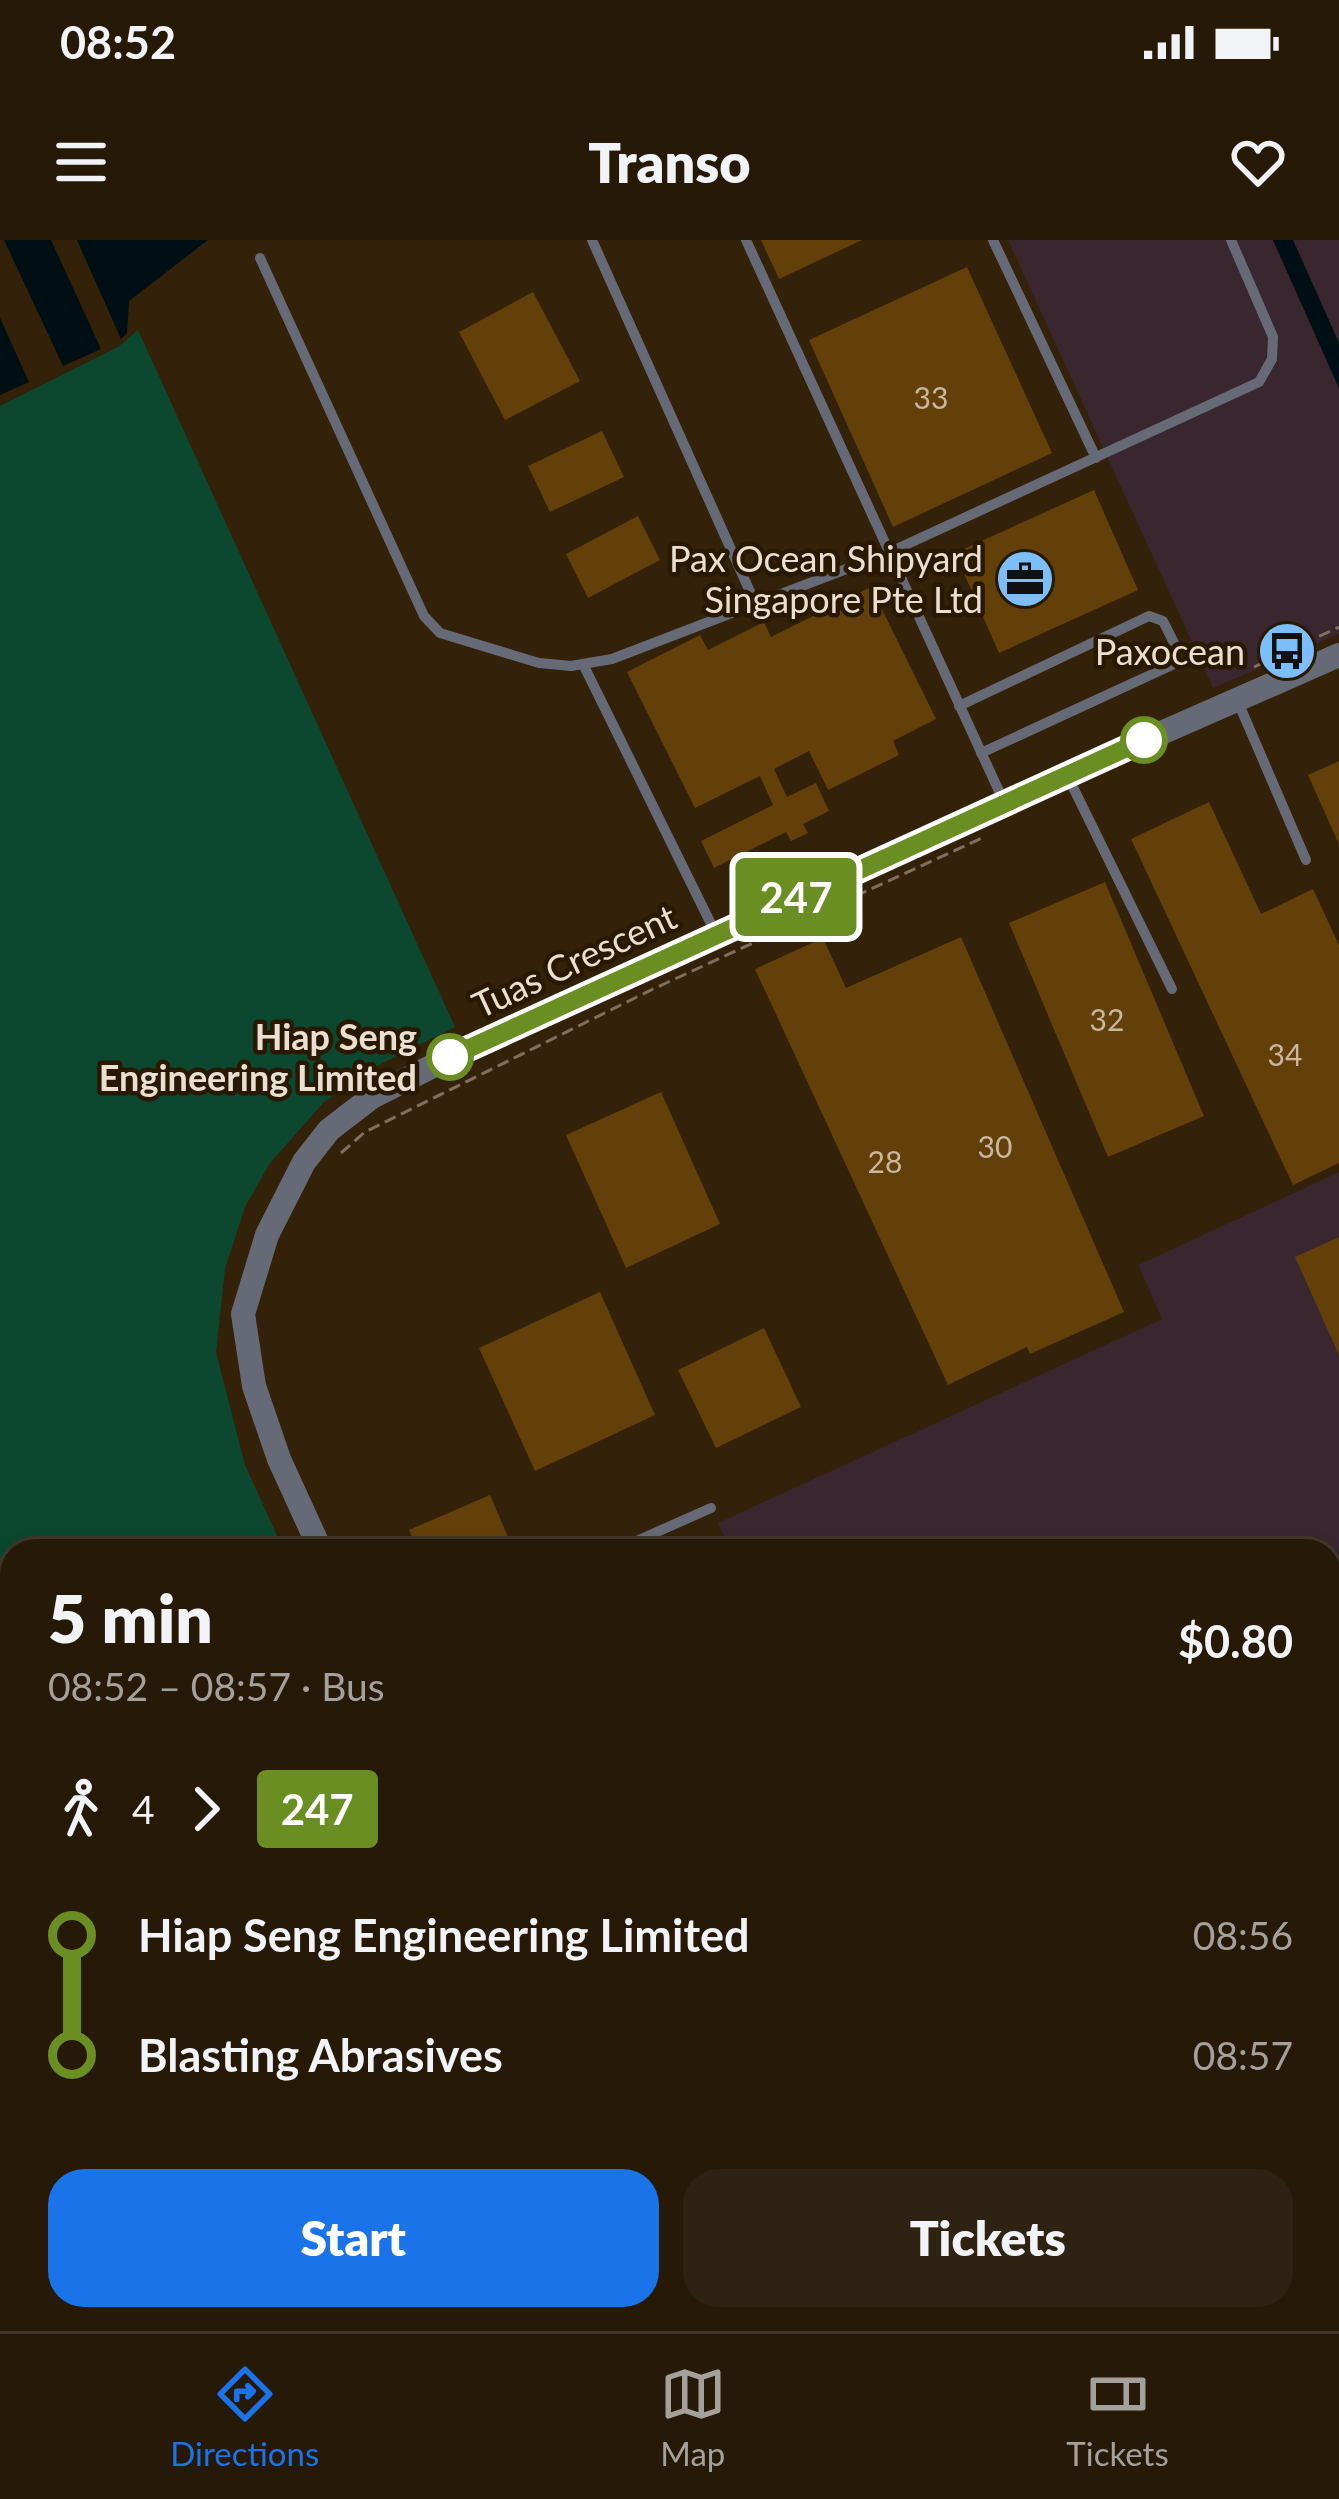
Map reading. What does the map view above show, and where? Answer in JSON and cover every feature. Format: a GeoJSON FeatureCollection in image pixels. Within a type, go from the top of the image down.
{"type":"FeatureCollection","features":[{"type":"Feature","properties":{"kind":"street","name":"Tuas Crescent"},"geometry":{"type":"LineString","coordinates":[[315,1539],[279,1460],[254,1386],[244,1314],[266,1234],[304,1162],[329,1130],[372,1097],[470,1047],[1004,802],[1339,655]]}},
{"type":"Feature","properties":{"kind":"lane"},"geometry":{"type":"LineString","coordinates":[[592,240],[756,605]]}},
{"type":"Feature","properties":{"kind":"lane"},"geometry":{"type":"LineString","coordinates":[[746,240],[1004,802]]}},
{"type":"Feature","properties":{"kind":"lane"},"geometry":{"type":"LineString","coordinates":[[993,240],[1096,458]]}},
{"type":"Feature","properties":{"kind":"lane"},"geometry":{"type":"LineString","coordinates":[[260,258],[424,616],[440,634],[539,663],[584,664],[611,658],[888,553],[1259,382],[1272,359],[1274,338],[1232,240]]}},
{"type":"Feature","properties":{"kind":"lane"},"geometry":{"type":"LineString","coordinates":[[959,706],[1149,616],[1163,621],[1176,647],[1172,665],[981,753]]}},
{"type":"Feature","properties":{"kind":"lane"},"geometry":{"type":"LineString","coordinates":[[584,664],[716,934]]}},
{"type":"Feature","properties":{"kind":"lane"},"geometry":{"type":"LineString","coordinates":[[1237,699],[1306,860]]}},
{"type":"Feature","properties":{"kind":"lane"},"geometry":{"type":"LineString","coordinates":[[1067,774],[1172,989]]}},
{"type":"Feature","properties":{"kind":"lane"},"geometry":{"type":"LineString","coordinates":[[641,1539],[711,1508]]}},
{"type":"Feature","properties":{"kind":"path"},"geometry":{"type":"LineString","coordinates":[[330,1165],[365,1132],[653,989],[990,834]]}},
{"type":"Feature","properties":{"kind":"shaded area"},"geometry":{"type":"Polygon","coordinates":[[[4,240],[51,240],[101,349],[63,366],[4,240]]]}},
{"type":"Feature","properties":{"kind":"shaded area"},"geometry":{"type":"Polygon","coordinates":[[[77,240],[208,240],[129,301],[127,333],[121,339],[77,240]]]}},
{"type":"Feature","properties":{"kind":"shaded area"},"geometry":{"type":"Polygon","coordinates":[[[1008,240],[1273,240],[1339,388],[1339,634],[1213,688],[1008,240]]]}},
{"type":"Feature","properties":{"kind":"shaded area"},"geometry":{"type":"Polygon","coordinates":[[[1273,240],[1293,240],[1339,343],[1339,388],[1273,240]]]}},
{"type":"Feature","properties":{"kind":"shaded area"},"geometry":{"type":"Polygon","coordinates":[[[1293,240],[1339,240],[1339,343],[1293,240]]]}},
{"type":"Feature","properties":{"kind":"shaded area"},"geometry":{"type":"Polygon","coordinates":[[[0,318],[29,382],[0,395],[0,318]]]}},
{"type":"Feature","properties":{"kind":"shaded area"},"geometry":{"type":"Polygon","coordinates":[[[1339,1172],[1339,1539],[725,1539],[718,1523],[1162,1319],[1138,1265],[1339,1172]]]}},
{"type":"Feature","properties":{"kind":"green space"},"geometry":{"type":"Polygon","coordinates":[[[138,330],[455,1027],[377,1066],[324,1102],[270,1163],[245,1207],[225,1269],[216,1352],[245,1465],[279,1539],[0,1539],[0,406],[118,347],[138,330]]]}},
{"type":"Feature","properties":{"kind":"building"},"geometry":{"type":"Polygon","coordinates":[[[761,240],[862,240],[779,279],[761,240]]]}},
{"type":"Feature","properties":{"kind":"building"},"geometry":{"type":"Polygon","coordinates":[[[967,267],[1052,453],[893,527],[809,340],[967,267]]]}},
{"type":"Feature","properties":{"kind":"building"},"geometry":{"type":"Polygon","coordinates":[[[533,292],[580,381],[505,420],[459,332],[533,292]]]}},
{"type":"Feature","properties":{"kind":"building"},"geometry":{"type":"Polygon","coordinates":[[[602,431],[624,477],[550,512],[528,466],[602,431]]]}},
{"type":"Feature","properties":{"kind":"building"},"geometry":{"type":"Polygon","coordinates":[[[1094,490],[1138,590],[999,653],[955,553],[1094,490]]]}},
{"type":"Feature","properties":{"kind":"building"},"geometry":{"type":"Polygon","coordinates":[[[638,516],[660,560],[588,598],[566,554],[638,516]]]}},
{"type":"Feature","properties":{"kind":"building"},"geometry":{"type":"Polygon","coordinates":[[[871,587],[936,719],[893,741],[899,755],[828,790],[809,751],[774,769],[787,797],[816,783],[829,811],[803,824],[808,833],[791,841],[786,832],[714,868],[701,841],[773,805],[760,776],[695,808],[627,672],[700,635],[708,650],[764,622],[771,637],[871,587]]]}},
{"type":"Feature","properties":{"kind":"building"},"geometry":{"type":"Polygon","coordinates":[[[1339,761],[1339,844],[1308,775],[1339,761]]]}},
{"type":"Feature","properties":{"kind":"building"},"geometry":{"type":"Polygon","coordinates":[[[1209,802],[1261,914],[1313,889],[1339,945],[1339,1163],[1293,1185],[1131,839],[1209,802]]]}},
{"type":"Feature","properties":{"kind":"building"},"geometry":{"type":"Polygon","coordinates":[[[1105,882],[1204,1116],[1108,1157],[1009,923],[1105,882]]]}},
{"type":"Feature","properties":{"kind":"building"},"geometry":{"type":"Polygon","coordinates":[[[961,937],[1124,1312],[1030,1354],[1027,1347],[948,1385],[755,969],[823,938],[846,988],[961,937]]]}},
{"type":"Feature","properties":{"kind":"building"},"geometry":{"type":"Polygon","coordinates":[[[661,1092],[720,1224],[626,1268],[566,1135],[661,1092]]]}},
{"type":"Feature","properties":{"kind":"building"},"geometry":{"type":"Polygon","coordinates":[[[1339,1237],[1339,1355],[1295,1257],[1339,1237]]]}},
{"type":"Feature","properties":{"kind":"building"},"geometry":{"type":"Polygon","coordinates":[[[600,1292],[655,1415],[535,1471],[479,1348],[600,1292]]]}},
{"type":"Feature","properties":{"kind":"building"},"geometry":{"type":"Polygon","coordinates":[[[764,1328],[801,1407],[716,1448],[678,1370],[764,1328]]]}},
{"type":"Feature","properties":{"kind":"building"},"geometry":{"type":"Polygon","coordinates":[[[490,1495],[509,1539],[413,1539],[409,1530],[490,1495]]]}},
{"type":"Feature","properties":{"kind":"bus line","name":"247"},"geometry":{"type":"LineString","coordinates":[[450,1057],[1144,740]]}},
{"type":"Feature","properties":{"kind":"place","name":"Pax Ocean Shipyard Singapore Pte Ltd"},"geometry":{"type":"Point","coordinates":[1025,579]}},
{"type":"Feature","properties":{"kind":"place","name":"Paxocean"},"geometry":{"type":"Point","coordinates":[1287,651]}},
{"type":"Feature","properties":{"kind":"place","name":"Hiap Seng Engineering Limited"},"geometry":{"type":"Point","coordinates":[450,1057]}}]}
